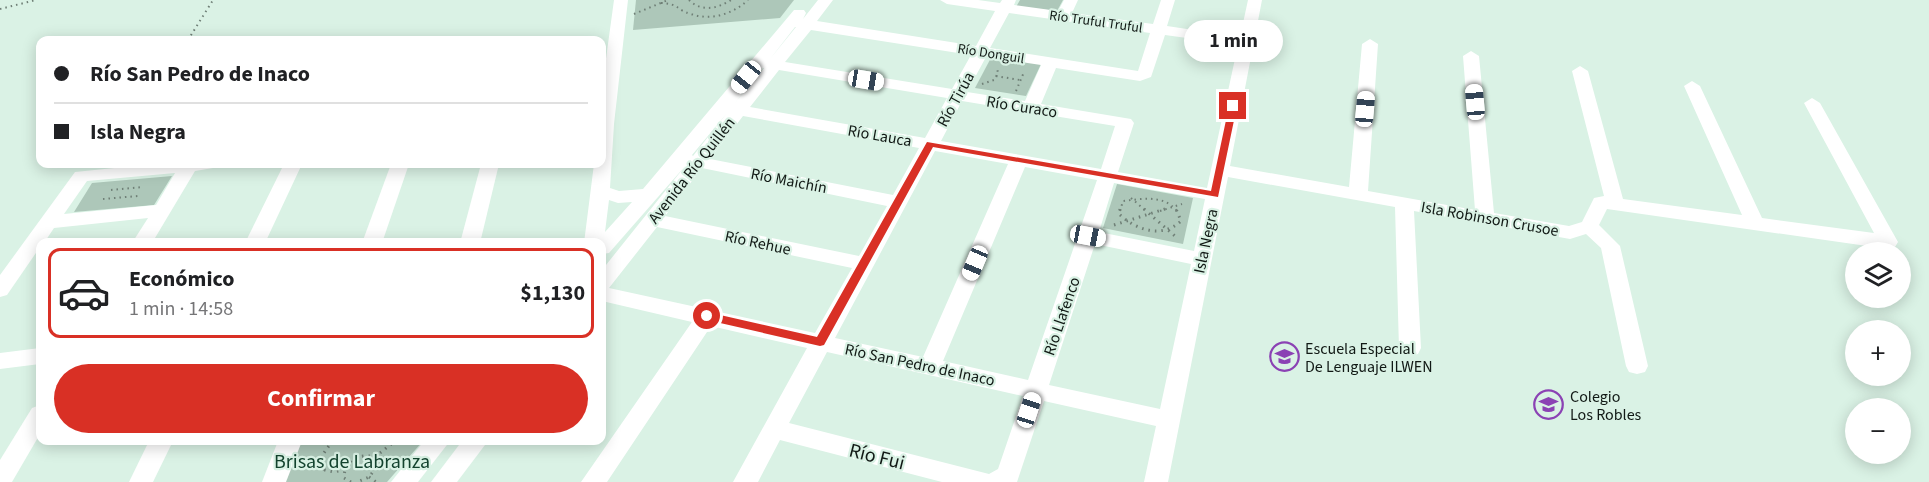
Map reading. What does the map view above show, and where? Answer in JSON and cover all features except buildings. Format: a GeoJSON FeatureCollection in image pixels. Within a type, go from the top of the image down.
{"type":"FeatureCollection","features":[{"type":"Feature","properties":{"kind":"street"},"geometry":{"type":"LineString","coordinates":[[606,109],[621,0]]}},
{"type":"Feature","properties":{"kind":"street","name":"Avenida Río Quillén"},"geometry":{"type":"LineString","coordinates":[[799,23],[810,0]]}},
{"type":"Feature","properties":{"kind":"street","name":"Avenida Río Quillén"},"geometry":{"type":"LineString","coordinates":[[606,278],[652,220],[689,160],[730,108],[799,23],[826,0]]}},
{"type":"Feature","properties":{"kind":"street","name":"Río Truful Truful"},"geometry":{"type":"LineString","coordinates":[[947,0],[1007,4],[1063,16],[1246,42]]}},
{"type":"Feature","properties":{"kind":"street"},"geometry":{"type":"LineString","coordinates":[[1063,16],[1071,0]]}},
{"type":"Feature","properties":{"kind":"street"},"geometry":{"type":"LineString","coordinates":[[1160,30],[1168,0]]}},
{"type":"Feature","properties":{"kind":"street","name":"Isla Negra"},"geometry":{"type":"LineString","coordinates":[[1156,482],[1255,0]]}},
{"type":"Feature","properties":{"kind":"street","name":"Río Tirúa"},"geometry":{"type":"LineString","coordinates":[[745,482],[1007,4]]}},
{"type":"Feature","properties":{"kind":"street","name":"Río Donguil"},"geometry":{"type":"LineString","coordinates":[[799,23],[1140,76],[1145,74],[1160,30]]}},
{"type":"Feature","properties":{"kind":"street"},"geometry":{"type":"LineString","coordinates":[[1358,195],[1370,44]]}},
{"type":"Feature","properties":{"kind":"street"},"geometry":{"type":"LineString","coordinates":[[1471,56],[1485,218]]}},
{"type":"Feature","properties":{"kind":"street"},"geometry":{"type":"LineString","coordinates":[[1031,107],[1050,62]]}},
{"type":"Feature","properties":{"kind":"street","name":"Río Curaco"},"geometry":{"type":"LineString","coordinates":[[767,63],[1125,123],[1108,176]]}},
{"type":"Feature","properties":{"kind":"street"},"geometry":{"type":"LineString","coordinates":[[1580,71],[1615,204]]}},
{"type":"Feature","properties":{"kind":"street"},"geometry":{"type":"LineString","coordinates":[[1692,86],[1755,223]]}},
{"type":"Feature","properties":{"kind":"street"},"geometry":{"type":"LineString","coordinates":[[1637,366],[1610,246],[1589,226],[1601,202],[1888,242],[1812,103]]}},
{"type":"Feature","properties":{"kind":"street","name":"Río Lauca"},"geometry":{"type":"LineString","coordinates":[[730,108],[1215,195]]}},
{"type":"Feature","properties":{"kind":"street"},"geometry":{"type":"LineString","coordinates":[[930,366],[1019,159]]}},
{"type":"Feature","properties":{"kind":"street","name":"Avenida Río Quillén"},"geometry":{"type":"LineString","coordinates":[[606,243],[648,195],[689,160]]}},
{"type":"Feature","properties":{"kind":"street","name":"Río Maichín"},"geometry":{"type":"LineString","coordinates":[[689,160],[898,202]]}},
{"type":"Feature","properties":{"kind":"street"},"geometry":{"type":"LineString","coordinates":[[37,238],[81,176],[159,168]]}},
{"type":"Feature","properties":{"kind":"street"},"geometry":{"type":"LineString","coordinates":[[145,238],[162,210],[195,168]]}},
{"type":"Feature","properties":{"kind":"street"},"geometry":{"type":"LineString","coordinates":[[257,238],[291,168]]}},
{"type":"Feature","properties":{"kind":"street"},"geometry":{"type":"LineString","coordinates":[[374,238],[399,168]]}},
{"type":"Feature","properties":{"kind":"street"},"geometry":{"type":"LineString","coordinates":[[471,238],[489,168]]}},
{"type":"Feature","properties":{"kind":"street"},"geometry":{"type":"LineString","coordinates":[[595,238],[602,168]]}},
{"type":"Feature","properties":{"kind":"street","name":"Isla Robinson Crusoe"},"geometry":{"type":"LineString","coordinates":[[1220,170],[1570,233],[1589,226]]}},
{"type":"Feature","properties":{"kind":"street","name":"Río Llafenco"},"geometry":{"type":"LineString","coordinates":[[1036,389],[1108,176]]}},
{"type":"Feature","properties":{"kind":"street"},"geometry":{"type":"LineString","coordinates":[[601,191],[618,197],[648,195]]}},
{"type":"Feature","properties":{"kind":"street"},"geometry":{"type":"LineString","coordinates":[[1404,203],[1410,348]]}},
{"type":"Feature","properties":{"kind":"street"},"geometry":{"type":"LineString","coordinates":[[49,222],[162,210]]}},
{"type":"Feature","properties":{"kind":"street","name":"Río Rehue"},"geometry":{"type":"LineString","coordinates":[[652,220],[864,264]]}},
{"type":"Feature","properties":{"kind":"street"},"geometry":{"type":"LineString","coordinates":[[1088,234],[1202,259]]}},
{"type":"Feature","properties":{"kind":"street"},"geometry":{"type":"LineString","coordinates":[[0,290],[36,240]]}},
{"type":"Feature","properties":{"kind":"street","name":"Río San Pedro de Inaco"},"geometry":{"type":"LineString","coordinates":[[606,295],[1168,420]]}},
{"type":"Feature","properties":{"kind":"street"},"geometry":{"type":"LineString","coordinates":[[593,482],[707,316]]}},
{"type":"Feature","properties":{"kind":"street"},"geometry":{"type":"LineString","coordinates":[[0,361],[36,356]]}},
{"type":"Feature","properties":{"kind":"street"},"geometry":{"type":"LineString","coordinates":[[997,482],[1008,475],[1036,389]]}},
{"type":"Feature","properties":{"kind":"street"},"geometry":{"type":"LineString","coordinates":[[0,482],[36,421]]}},
{"type":"Feature","properties":{"kind":"street","name":"Río Fui"},"geometry":{"type":"LineString","coordinates":[[774,429],[981,482]]}},
{"type":"Feature","properties":{"kind":"street"},"geometry":{"type":"LineString","coordinates":[[141,482],[158,445]]}},
{"type":"Feature","properties":{"kind":"street"},"geometry":{"type":"LineString","coordinates":[[274,482],[288,445]]}},
{"type":"Feature","properties":{"kind":"street"},"geometry":{"type":"LineString","coordinates":[[403,482],[435,445]]}},
{"type":"Feature","properties":{"kind":"street"},"geometry":{"type":"LineString","coordinates":[[444,482],[473,445]]}},
{"type":"Feature","properties":{"kind":"path"},"geometry":{"type":"LineString","coordinates":[[0,9],[36,0]]}},
{"type":"Feature","properties":{"kind":"path"},"geometry":{"type":"LineString","coordinates":[[190,36],[213,0]]}},
{"type":"Feature","properties":{"kind":"path"},"geometry":{"type":"LineString","coordinates":[[618,20],[668,0]]}},
{"type":"Feature","properties":{"kind":"path"},"geometry":{"type":"LineString","coordinates":[[689,0],[696,6],[714,7],[731,0]]}},
{"type":"Feature","properties":{"kind":"path"},"geometry":{"type":"LineString","coordinates":[[661,3],[675,4],[683,13],[694,16],[732,12],[746,1]]}},
{"type":"Feature","properties":{"kind":"path"},"geometry":{"type":"LineString","coordinates":[[714,7],[712,10],[719,15]]}},
{"type":"Feature","properties":{"kind":"path"},"geometry":{"type":"LineString","coordinates":[[1010,104],[1025,70]]}},
{"type":"Feature","properties":{"kind":"path"},"geometry":{"type":"LineString","coordinates":[[996,76],[1020,80]]}},
{"type":"Feature","properties":{"kind":"path"},"geometry":{"type":"LineString","coordinates":[[1108,176],[1177,238]]}},
{"type":"Feature","properties":{"kind":"path"},"geometry":{"type":"LineString","coordinates":[[1088,234],[1215,195]]}},
{"type":"Feature","properties":{"kind":"path"},"geometry":{"type":"LineString","coordinates":[[1132,199],[1160,199],[1175,207],[1180,213],[1181,221],[1169,231],[1141,230],[1125,221],[1119,214],[1119,207],[1123,201],[1132,199]]}},
{"type":"Feature","properties":{"kind":"path"},"geometry":{"type":"LineString","coordinates":[[330,445],[321,457],[321,464],[325,470],[334,472],[343,470],[355,458],[366,455],[375,457],[379,464],[369,477],[357,482]]}},
{"type":"Feature","properties":{"kind":"path"},"geometry":{"type":"LineString","coordinates":[[375,457],[390,445]]}},
{"type":"Feature","properties":{"kind":"path"},"geometry":{"type":"LineString","coordinates":[[343,470],[347,481]]}},
{"type":"Feature","properties":{"kind":"path"},"geometry":{"type":"LineString","coordinates":[[369,477],[376,482]]}},
{"type":"Feature","properties":{"kind":"green space"},"geometry":{"type":"Polygon","coordinates":[[[636,0],[794,0],[780,18],[633,30],[636,0]]]}},
{"type":"Feature","properties":{"kind":"green space"},"geometry":{"type":"Polygon","coordinates":[[[1020,0],[1063,0],[1057,11],[1016,7],[1020,0]]]}},
{"type":"Feature","properties":{"kind":"green space"},"geometry":{"type":"Polygon","coordinates":[[[993,54],[1042,62],[1026,96],[975,88],[993,54]]]}},
{"type":"Feature","properties":{"kind":"green space"},"geometry":{"type":"Polygon","coordinates":[[[172,176],[154,205],[74,212],[92,183],[172,176]]]}},
{"type":"Feature","properties":{"kind":"green space"},"geometry":{"type":"Polygon","coordinates":[[[1117,184],[1193,198],[1183,244],[1103,228],[1117,184]]]}},
{"type":"Feature","properties":{"kind":"green space","name":"Brisas de Labranza"},"geometry":{"type":"Polygon","coordinates":[[[295,445],[419,445],[387,482],[282,482],[295,445]]]}},
{"type":"Feature","properties":{"kind":"place","name":"Escuela Especial De Lenguaje ILWEN"},"geometry":{"type":"Point","coordinates":[1284,357]}},
{"type":"Feature","properties":{"kind":"place","name":"Colegio Los Robles"},"geometry":{"type":"Point","coordinates":[1549,405]}},
{"type":"Feature","properties":{"kind":"route"},"geometry":{"type":"LineString","coordinates":[[707,316],[820,342],[930,144],[1215,195],[1233,106]]}}]}
